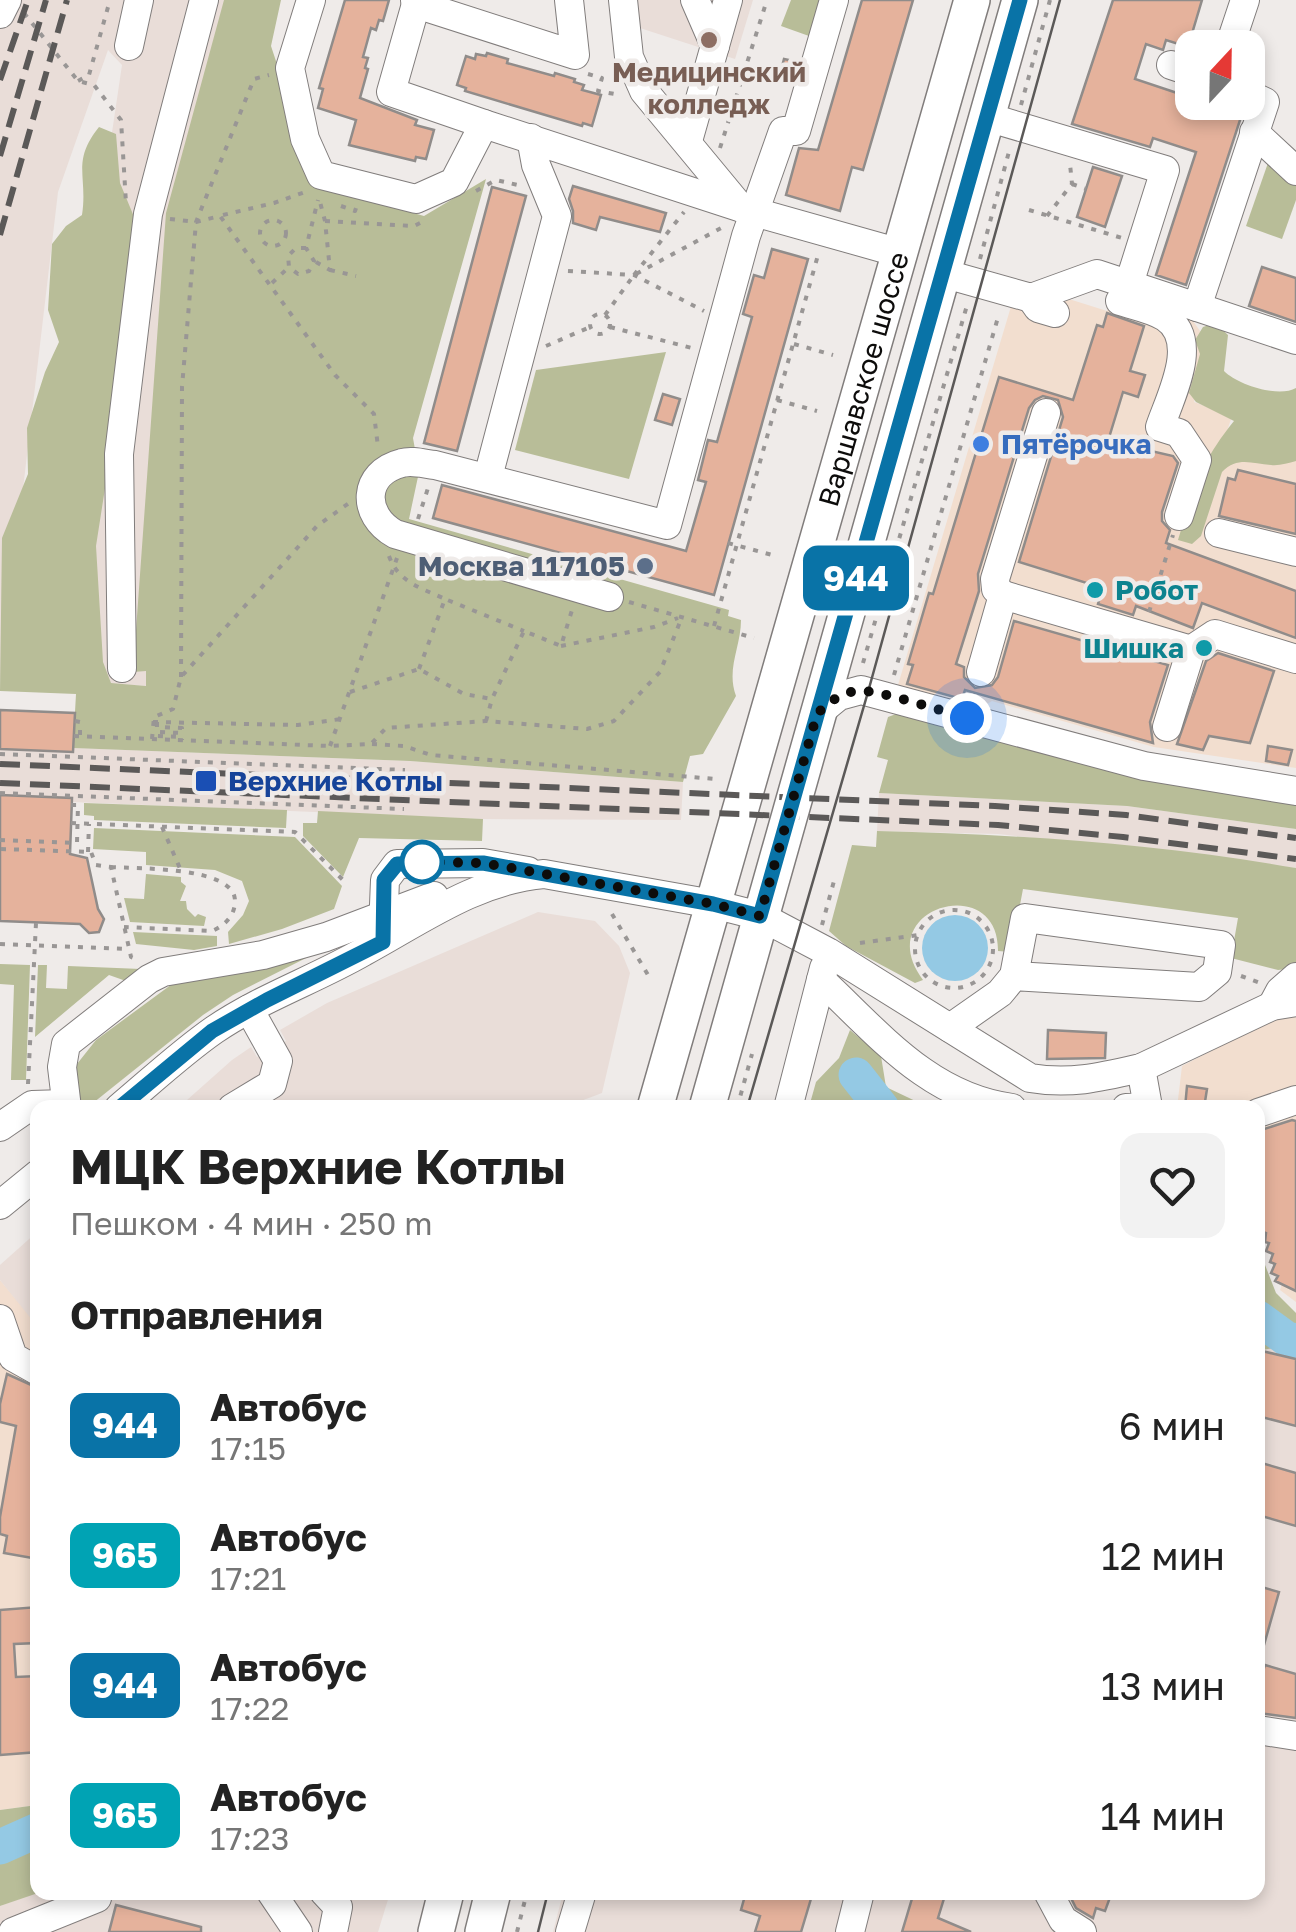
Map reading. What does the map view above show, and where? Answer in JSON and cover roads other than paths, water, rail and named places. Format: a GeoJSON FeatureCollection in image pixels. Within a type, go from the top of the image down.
{"type":"FeatureCollection","features":[{"type":"Feature","properties":{"kind":"main road","name":"Варшавское шоссе"},"geometry":{"type":"LineString","coordinates":[[657,1100],[972,0]]}},
{"type":"Feature","properties":{"kind":"main road","name":"Варшавское шоссе"},"geometry":{"type":"LineString","coordinates":[[708,1100],[837,647],[958,277],[1001,122],[1020,0]]}},
{"type":"Feature","properties":{"kind":"main road"},"geometry":{"type":"LineString","coordinates":[[436,1932],[444,1900]]}},
{"type":"Feature","properties":{"kind":"main road"},"geometry":{"type":"LineString","coordinates":[[483,1932],[491,1900]]}},
{"type":"Feature","properties":{"kind":"street"},"geometry":{"type":"LineString","coordinates":[[129,46],[140,0]]}},
{"type":"Feature","properties":{"kind":"street"},"geometry":{"type":"LineString","coordinates":[[122,668],[119,454],[148,214],[204,0]]}},
{"type":"Feature","properties":{"kind":"street"},"geometry":{"type":"LineString","coordinates":[[311,0],[290,68],[304,139],[322,176],[416,198],[454,182],[484,124]]}},
{"type":"Feature","properties":{"kind":"street"},"geometry":{"type":"LineString","coordinates":[[570,0],[575,55],[416,2],[390,92],[750,211],[900,253]]}},
{"type":"Feature","properties":{"kind":"street"},"geometry":{"type":"LineString","coordinates":[[622,0],[613,65],[644,91],[750,211]]}},
{"type":"Feature","properties":{"kind":"street"},"geometry":{"type":"LineString","coordinates":[[694,0],[715,46]]}},
{"type":"Feature","properties":{"kind":"street"},"geometry":{"type":"LineString","coordinates":[[688,141],[728,0]]}},
{"type":"Feature","properties":{"kind":"street"},"geometry":{"type":"LineString","coordinates":[[609,597],[398,534],[375,517],[369,501],[371,485],[381,472],[405,461],[436,465],[667,525],[750,211],[783,131],[796,131],[834,0]]}},
{"type":"Feature","properties":{"kind":"street"},"geometry":{"type":"LineString","coordinates":[[1235,30],[1245,0]]}},
{"type":"Feature","properties":{"kind":"street"},"geometry":{"type":"LineString","coordinates":[[1197,306],[1258,120]]}},
{"type":"Feature","properties":{"kind":"street"},"geometry":{"type":"LineString","coordinates":[[1001,122],[1164,170],[1129,284]]}},
{"type":"Feature","properties":{"kind":"street"},"geometry":{"type":"LineString","coordinates":[[1254,132],[1296,171]]}},
{"type":"Feature","properties":{"kind":"street"},"geometry":{"type":"LineString","coordinates":[[488,477],[557,216],[536,164],[531,138]]}},
{"type":"Feature","properties":{"kind":"street"},"geometry":{"type":"LineString","coordinates":[[958,277],[1031,298],[1097,274],[1296,340]]}},
{"type":"Feature","properties":{"kind":"street"},"geometry":{"type":"LineString","coordinates":[[1066,284],[1146,309],[1165,317],[1179,329],[1180,365],[1160,428],[1179,433],[1197,460],[1179,516]]}},
{"type":"Feature","properties":{"kind":"street"},"geometry":{"type":"LineString","coordinates":[[1031,298],[1038,308],[1055,313]]}},
{"type":"Feature","properties":{"kind":"street"},"geometry":{"type":"LineString","coordinates":[[1046,413],[995,579],[996,589],[1002,595],[1191,650]]}},
{"type":"Feature","properties":{"kind":"street"},"geometry":{"type":"LineString","coordinates":[[1220,533],[1296,552]]}},
{"type":"Feature","properties":{"kind":"street"},"geometry":{"type":"LineString","coordinates":[[967,718],[1002,595]]}},
{"type":"Feature","properties":{"kind":"street"},"geometry":{"type":"LineString","coordinates":[[1167,727],[1191,650],[1214,634],[1296,659]]}},
{"type":"Feature","properties":{"kind":"street"},"geometry":{"type":"LineString","coordinates":[[837,647],[839,662],[858,688]]}},
{"type":"Feature","properties":{"kind":"street"},"geometry":{"type":"LineString","coordinates":[[817,714],[839,696],[858,688],[1144,766],[1296,791]]}},
{"type":"Feature","properties":{"kind":"street"},"geometry":{"type":"LineString","coordinates":[[383,928],[384,880],[397,864],[483,863],[760,916],[825,966],[916,1068],[952,1092],[976,1100]]}},
{"type":"Feature","properties":{"kind":"street"},"geometry":{"type":"LineString","coordinates":[[129,1100],[212,1031],[383,928],[520,876],[544,874]]}},
{"type":"Feature","properties":{"kind":"street"},"geometry":{"type":"LineString","coordinates":[[950,1028],[1000,993],[1014,976],[1026,918],[1221,946],[1217,972],[1200,987],[1014,976]]}},
{"type":"Feature","properties":{"kind":"street"},"geometry":{"type":"LineString","coordinates":[[65,1100],[62,1067],[66,1044],[148,979],[163,972],[263,954],[326,936],[383,928]]}},
{"type":"Feature","properties":{"kind":"street"},"geometry":{"type":"LineString","coordinates":[[825,966],[950,1028],[1030,1078],[1057,1083],[1141,1068],[1286,994]]}},
{"type":"Feature","properties":{"kind":"street"},"geometry":{"type":"LineString","coordinates":[[790,1100],[825,966]]}},
{"type":"Feature","properties":{"kind":"street"},"geometry":{"type":"LineString","coordinates":[[245,1100],[272,1084],[278,1061],[250,1009]]}},
{"type":"Feature","properties":{"kind":"street"},"geometry":{"type":"LineString","coordinates":[[1141,1068],[1147,1100]]}},
{"type":"Feature","properties":{"kind":"street"},"geometry":{"type":"LineString","coordinates":[[1265,1111],[1296,1100]]}},
{"type":"Feature","properties":{"kind":"street"},"geometry":{"type":"LineString","coordinates":[[0,1204],[30,1180]]}},
{"type":"Feature","properties":{"kind":"street"},"geometry":{"type":"LineString","coordinates":[[0,1319],[17,1363]]}},
{"type":"Feature","properties":{"kind":"street"},"geometry":{"type":"LineString","coordinates":[[1265,1731],[1296,1736]]}},
{"type":"Feature","properties":{"kind":"street"},"geometry":{"type":"LineString","coordinates":[[13,1932],[92,1900]]}},
{"type":"Feature","properties":{"kind":"street"},"geometry":{"type":"LineString","coordinates":[[276,1900],[298,1932]]}},
{"type":"Feature","properties":{"kind":"street"},"geometry":{"type":"LineString","coordinates":[[331,1900],[338,1907],[332,1932]]}},
{"type":"Feature","properties":{"kind":"street"},"geometry":{"type":"LineString","coordinates":[[570,1932],[580,1900]]}},
{"type":"Feature","properties":{"kind":"street"},"geometry":{"type":"LineString","coordinates":[[850,1932],[858,1900]]}},
{"type":"Feature","properties":{"kind":"street"},"geometry":{"type":"LineString","coordinates":[[1053,1900],[1064,1920],[1082,1932]]}},
{"type":"Feature","properties":{"kind":"water"},"geometry":{"type":"Polygon","coordinates":[[[955,915],[978,925],[988,948],[978,971],[955,981],[932,971],[922,948],[932,925],[955,915]]]}},
{"type":"Feature","properties":{"kind":"waterway"},"geometry":{"type":"LineString","coordinates":[[856,1075],[876,1100]]}},
{"type":"Feature","properties":{"kind":"waterway"},"geometry":{"type":"LineString","coordinates":[[1265,1323],[1296,1341]]}},
{"type":"Feature","properties":{"kind":"waterway"},"geometry":{"type":"LineString","coordinates":[[0,1847],[30,1834]]}},
{"type":"Feature","properties":{"kind":"tram line"},"geometry":{"type":"LineString","coordinates":[[749,1100],[868,692],[1060,0]]}},
{"type":"Feature","properties":{"kind":"tram line"},"geometry":{"type":"LineString","coordinates":[[538,1932],[546,1900]]}},
{"type":"Feature","properties":{"kind":"railway"},"geometry":{"type":"LineString","coordinates":[[0,80],[28,0]]}},
{"type":"Feature","properties":{"kind":"railway"},"geometry":{"type":"LineString","coordinates":[[0,156],[46,0]]}},
{"type":"Feature","properties":{"kind":"railway"},"geometry":{"type":"LineString","coordinates":[[0,235],[67,0]]}},
{"type":"Feature","properties":{"kind":"railway"},"geometry":{"type":"LineString","coordinates":[[0,764],[995,806],[1126,815],[1296,838]]}},
{"type":"Feature","properties":{"kind":"railway"},"geometry":{"type":"LineString","coordinates":[[0,783],[998,825],[1296,859]]}},
{"type":"Feature","properties":{"kind":"place","name":"Медицинский колледж"},"geometry":{"type":"Point","coordinates":[709,40]}},
{"type":"Feature","properties":{"kind":"place","name":"Пятёрочка"},"geometry":{"type":"Point","coordinates":[981,444]}},
{"type":"Feature","properties":{"kind":"place","name":"Москва 117105"},"geometry":{"type":"Point","coordinates":[645,566]}},
{"type":"Feature","properties":{"kind":"place","name":"Робот"},"geometry":{"type":"Point","coordinates":[1095,590]}},
{"type":"Feature","properties":{"kind":"place","name":"Шишка"},"geometry":{"type":"Point","coordinates":[1204,648]}},
{"type":"Feature","properties":{"kind":"place","name":"Верхние Котлы"},"geometry":{"type":"Point","coordinates":[206,781]}}]}
